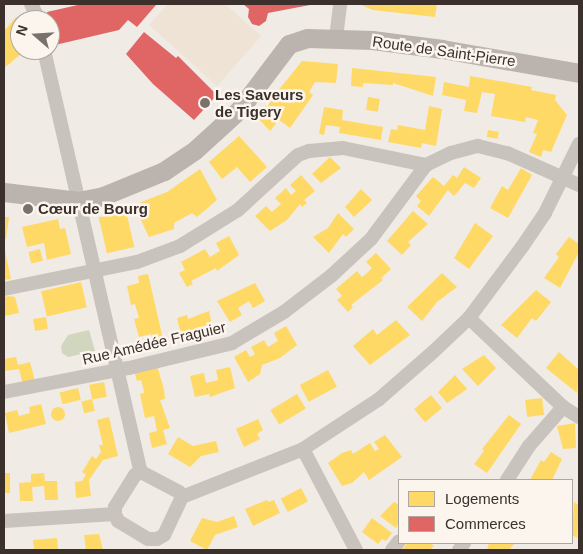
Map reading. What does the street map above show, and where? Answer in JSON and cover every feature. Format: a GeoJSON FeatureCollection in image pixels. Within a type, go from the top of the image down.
{"type":"FeatureCollection","features":[{"type":"Feature","properties":{"kind":"street"},"geometry":{"type":"LineString","coordinates":[[336,38],[340,4]]}},
{"type":"Feature","properties":{"kind":"street","name":"Route de Saint-Pierre"},"geometry":{"type":"LineString","coordinates":[[78,201],[103,196],[164,171],[194,150],[239,110],[281,52],[290,44],[307,38],[336,38],[442,49],[579,73]]}},
{"type":"Feature","properties":{"kind":"street"},"geometry":{"type":"LineString","coordinates":[[46,60],[141,472],[179,492],[182,497]]}},
{"type":"Feature","properties":{"kind":"street"},"geometry":{"type":"LineString","coordinates":[[141,472],[135,475],[115,506],[115,514],[118,521],[159,545],[182,497],[304,449],[378,400],[469,318],[522,248],[563,177],[579,144]]}},
{"type":"Feature","properties":{"kind":"street"},"geometry":{"type":"LineString","coordinates":[[4,289],[152,258],[180,246],[238,210],[298,155],[309,151],[342,148],[426,165],[478,146],[507,153],[579,185]]}},
{"type":"Feature","properties":{"kind":"street","name":"Rue Amédée Fraguier"},"geometry":{"type":"LineString","coordinates":[[4,392],[232,343],[284,312],[332,276],[371,239],[426,165]]}},
{"type":"Feature","properties":{"kind":"street"},"geometry":{"type":"LineString","coordinates":[[4,192],[78,201]]}},
{"type":"Feature","properties":{"kind":"street"},"geometry":{"type":"LineString","coordinates":[[469,318],[563,407],[579,417]]}},
{"type":"Feature","properties":{"kind":"street"},"geometry":{"type":"LineString","coordinates":[[508,479],[529,446],[563,407]]}},
{"type":"Feature","properties":{"kind":"street"},"geometry":{"type":"LineString","coordinates":[[304,449],[356,550]]}},
{"type":"Feature","properties":{"kind":"street"},"geometry":{"type":"LineString","coordinates":[[4,521],[115,514]]}},
{"type":"Feature","properties":{"kind":"green space"},"geometry":{"type":"Polygon","coordinates":[[[89,330],[95,351],[68,357],[62,353],[61,346],[68,335],[89,330]]]}},
{"type":"Feature","properties":{"kind":"shaded area"},"geometry":{"type":"Polygon","coordinates":[[[168,4],[225,4],[261,36],[217,86],[149,25],[168,4]]]}},
{"type":"Feature","properties":{"kind":"building: Logements"},"geometry":{"type":"Polygon","coordinates":[[[359,4],[437,4],[435,17],[373,10],[359,4]]]}},
{"type":"Feature","properties":{"kind":"building: Logements"},"geometry":{"type":"Polygon","coordinates":[[[10,24],[10,60],[14,60],[4,68],[4,31],[10,24]]]}},
{"type":"Feature","properties":{"kind":"building: Logements"},"geometry":{"type":"Polygon","coordinates":[[[302,61],[338,64],[336,83],[315,82],[309,92],[313,95],[290,128],[279,120],[270,131],[257,117],[302,61]]]}},
{"type":"Feature","properties":{"kind":"building: Logements"},"geometry":{"type":"Polygon","coordinates":[[[352,68],[436,77],[433,96],[393,83],[393,85],[363,83],[363,87],[351,86],[352,68]]]}},
{"type":"Feature","properties":{"kind":"building: Logements"},"geometry":{"type":"Polygon","coordinates":[[[470,76],[532,87],[531,90],[556,95],[555,100],[567,115],[551,152],[543,150],[541,157],[529,152],[537,134],[533,133],[538,120],[526,117],[525,122],[491,116],[495,94],[482,92],[477,113],[464,111],[466,100],[442,95],[444,82],[469,87],[470,76]]]}},
{"type":"Feature","properties":{"kind":"building: Logements"},"geometry":{"type":"Polygon","coordinates":[[[368,97],[380,99],[378,112],[366,110],[368,97]]]}},
{"type":"Feature","properties":{"kind":"building: Logements"},"geometry":{"type":"Polygon","coordinates":[[[429,106],[442,109],[436,146],[422,143],[421,148],[388,142],[391,129],[397,130],[398,125],[425,130],[429,106]]]}},
{"type":"Feature","properties":{"kind":"building: Logements"},"geometry":{"type":"Polygon","coordinates":[[[324,107],[343,110],[342,120],[383,127],[381,140],[339,133],[340,127],[326,125],[324,135],[319,134],[324,107]]]}},
{"type":"Feature","properties":{"kind":"building: Logements"},"geometry":{"type":"Polygon","coordinates":[[[488,130],[499,132],[498,139],[487,137],[488,130]]]}},
{"type":"Feature","properties":{"kind":"building: Logements"},"geometry":{"type":"Polygon","coordinates":[[[239,136],[267,167],[250,182],[237,167],[222,179],[209,162],[239,136]]]}},
{"type":"Feature","properties":{"kind":"building: Logements"},"geometry":{"type":"Polygon","coordinates":[[[330,157],[341,168],[321,183],[312,174],[330,157]]]}},
{"type":"Feature","properties":{"kind":"building: Logements"},"geometry":{"type":"Polygon","coordinates":[[[464,167],[481,178],[474,188],[465,183],[454,196],[448,190],[429,216],[417,206],[421,201],[416,196],[433,177],[444,186],[453,175],[457,178],[464,167]]]}},
{"type":"Feature","properties":{"kind":"building: Logements"},"geometry":{"type":"Polygon","coordinates":[[[521,168],[532,175],[508,218],[490,208],[502,186],[508,190],[521,168]]]}},
{"type":"Feature","properties":{"kind":"building: Logements"},"geometry":{"type":"Polygon","coordinates":[[[200,169],[217,200],[197,217],[192,213],[174,223],[174,229],[149,237],[134,205],[167,192],[200,169]]]}},
{"type":"Feature","properties":{"kind":"building: Logements"},"geometry":{"type":"Polygon","coordinates":[[[301,175],[315,191],[304,200],[307,203],[302,207],[300,204],[287,220],[270,231],[255,216],[266,206],[272,212],[281,204],[275,198],[286,188],[291,195],[296,191],[290,185],[301,175]]]}},
{"type":"Feature","properties":{"kind":"building: Logements"},"geometry":{"type":"Polygon","coordinates":[[[361,189],[372,200],[354,217],[345,207],[361,189]]]}},
{"type":"Feature","properties":{"kind":"building: Logements"},"geometry":{"type":"Polygon","coordinates":[[[126,211],[134,247],[107,253],[99,217],[126,211]]]}},
{"type":"Feature","properties":{"kind":"building: Logements"},"geometry":{"type":"Polygon","coordinates":[[[413,211],[428,224],[408,242],[411,245],[402,255],[387,241],[413,211]]]}},
{"type":"Feature","properties":{"kind":"building: Logements"},"geometry":{"type":"Polygon","coordinates":[[[338,213],[354,229],[346,237],[343,234],[329,253],[313,237],[328,228],[338,213]]]}},
{"type":"Feature","properties":{"kind":"building: Logements"},"geometry":{"type":"Polygon","coordinates":[[[4,217],[9,217],[6,239],[4,238],[4,217]]]}},
{"type":"Feature","properties":{"kind":"building: Logements"},"geometry":{"type":"Polygon","coordinates":[[[58,219],[60,229],[65,228],[71,254],[47,260],[44,243],[27,247],[22,227],[58,219]]]}},
{"type":"Feature","properties":{"kind":"building: Logements"},"geometry":{"type":"Polygon","coordinates":[[[475,223],[493,236],[469,269],[454,258],[475,223]]]}},
{"type":"Feature","properties":{"kind":"building: Logements"},"geometry":{"type":"Polygon","coordinates":[[[229,236],[239,255],[217,271],[216,268],[191,281],[193,284],[187,287],[179,273],[185,270],[181,262],[205,249],[210,257],[220,251],[216,243],[229,236]]]}},
{"type":"Feature","properties":{"kind":"building: Logements"},"geometry":{"type":"Polygon","coordinates":[[[569,237],[579,244],[579,252],[560,288],[544,278],[559,257],[556,254],[569,237]]]}},
{"type":"Feature","properties":{"kind":"building: Logements"},"geometry":{"type":"Polygon","coordinates":[[[40,249],[43,261],[31,264],[28,252],[40,249]]]}},
{"type":"Feature","properties":{"kind":"building: Logements"},"geometry":{"type":"Polygon","coordinates":[[[4,252],[11,279],[4,280],[4,252]]]}},
{"type":"Feature","properties":{"kind":"building: Logements"},"geometry":{"type":"Polygon","coordinates":[[[376,253],[391,269],[381,278],[383,280],[351,305],[353,307],[348,312],[337,300],[342,296],[336,289],[357,271],[362,277],[367,273],[372,268],[366,262],[376,253]]]}},
{"type":"Feature","properties":{"kind":"building: Logements"},"geometry":{"type":"Polygon","coordinates":[[[442,273],[457,287],[437,302],[422,321],[407,307],[442,273]]]}},
{"type":"Feature","properties":{"kind":"building: Logements"},"geometry":{"type":"Polygon","coordinates":[[[148,274],[163,339],[153,342],[151,334],[139,337],[134,319],[139,318],[135,304],[131,305],[127,286],[139,283],[138,276],[148,274]]]}},
{"type":"Feature","properties":{"kind":"building: Logements"},"geometry":{"type":"Polygon","coordinates":[[[81,282],[87,307],[47,317],[41,291],[81,282]]]}},
{"type":"Feature","properties":{"kind":"building: Logements"},"geometry":{"type":"Polygon","coordinates":[[[255,283],[265,301],[253,308],[249,301],[238,308],[242,315],[230,322],[217,301],[255,283]]]}},
{"type":"Feature","properties":{"kind":"building: Logements"},"geometry":{"type":"Polygon","coordinates":[[[536,290],[551,302],[536,321],[532,318],[517,338],[501,325],[536,290]]]}},
{"type":"Feature","properties":{"kind":"building: Logements"},"geometry":{"type":"Polygon","coordinates":[[[4,297],[15,297],[19,313],[4,316],[4,297]]]}},
{"type":"Feature","properties":{"kind":"building: Logements"},"geometry":{"type":"Polygon","coordinates":[[[209,311],[214,333],[198,333],[182,340],[177,318],[187,315],[188,319],[209,311]]]}},
{"type":"Feature","properties":{"kind":"building: Logements"},"geometry":{"type":"Polygon","coordinates":[[[46,317],[48,329],[35,331],[33,319],[46,317]]]}},
{"type":"Feature","properties":{"kind":"building: Logements"},"geometry":{"type":"Polygon","coordinates":[[[396,320],[410,335],[370,365],[353,346],[373,329],[377,335],[396,320]]]}},
{"type":"Feature","properties":{"kind":"building: Logements"},"geometry":{"type":"Polygon","coordinates":[[[286,326],[297,345],[280,358],[262,365],[260,374],[248,382],[234,357],[246,350],[250,357],[255,354],[251,347],[264,340],[268,347],[278,341],[274,333],[286,326]]]}},
{"type":"Feature","properties":{"kind":"building: Logements"},"geometry":{"type":"Polygon","coordinates":[[[559,352],[579,370],[577,393],[546,368],[559,352]]]}},
{"type":"Feature","properties":{"kind":"building: Logements"},"geometry":{"type":"Polygon","coordinates":[[[484,355],[496,368],[478,386],[462,369],[484,355]]]}},
{"type":"Feature","properties":{"kind":"building: Logements"},"geometry":{"type":"Polygon","coordinates":[[[16,357],[18,365],[30,362],[35,381],[23,384],[19,369],[5,371],[6,386],[4,386],[4,359],[16,357]]]}},
{"type":"Feature","properties":{"kind":"building: Logements"},"geometry":{"type":"Polygon","coordinates":[[[157,366],[165,399],[160,400],[170,428],[163,430],[167,444],[152,448],[149,433],[157,431],[154,416],[145,418],[140,394],[144,393],[143,387],[141,380],[137,381],[134,371],[157,366]]]}},
{"type":"Feature","properties":{"kind":"building: Logements"},"geometry":{"type":"Polygon","coordinates":[[[230,367],[235,388],[210,397],[209,394],[195,397],[190,376],[204,373],[206,383],[218,380],[216,370],[230,367]]]}},
{"type":"Feature","properties":{"kind":"building: Logements"},"geometry":{"type":"Polygon","coordinates":[[[328,370],[337,387],[309,402],[300,385],[328,370]]]}},
{"type":"Feature","properties":{"kind":"building: Logements"},"geometry":{"type":"Polygon","coordinates":[[[455,375],[467,389],[447,403],[438,392],[455,375]]]}},
{"type":"Feature","properties":{"kind":"building: Logements"},"geometry":{"type":"Polygon","coordinates":[[[104,382],[107,397],[92,400],[89,385],[104,382]]]}},
{"type":"Feature","properties":{"kind":"building: Logements"},"geometry":{"type":"Polygon","coordinates":[[[78,388],[81,400],[62,404],[60,393],[78,388]]]}},
{"type":"Feature","properties":{"kind":"building: Logements"},"geometry":{"type":"Polygon","coordinates":[[[297,394],[306,409],[279,425],[270,410],[297,394]]]}},
{"type":"Feature","properties":{"kind":"building: Logements"},"geometry":{"type":"Polygon","coordinates":[[[431,395],[442,408],[425,422],[414,409],[431,395]]]}},
{"type":"Feature","properties":{"kind":"building: Logements"},"geometry":{"type":"Polygon","coordinates":[[[542,398],[544,415],[527,417],[525,400],[542,398]]]}},
{"type":"Feature","properties":{"kind":"building: Logements"},"geometry":{"type":"Polygon","coordinates":[[[92,399],[95,411],[84,413],[81,402],[92,399]]]}},
{"type":"Feature","properties":{"kind":"building: Logements"},"geometry":{"type":"Polygon","coordinates":[[[41,404],[46,424],[9,433],[5,413],[17,410],[19,416],[30,413],[29,407],[41,404]]]}},
{"type":"Feature","properties":{"kind":"building: Logements"},"geometry":{"type":"Polygon","coordinates":[[[58,407],[63,409],[65,414],[63,419],[58,421],[53,419],[51,414],[53,409],[58,407]]]}},
{"type":"Feature","properties":{"kind":"building: Logements"},"geometry":{"type":"Polygon","coordinates":[[[509,415],[521,424],[487,473],[474,464],[484,451],[482,449],[509,415]]]}},
{"type":"Feature","properties":{"kind":"building: Logements"},"geometry":{"type":"Polygon","coordinates":[[[109,417],[118,456],[103,460],[89,480],[91,496],[76,498],[75,482],[82,481],[86,475],[82,472],[92,456],[96,459],[101,452],[99,445],[103,445],[97,420],[109,417]]]}},
{"type":"Feature","properties":{"kind":"building: Logements"},"geometry":{"type":"Polygon","coordinates":[[[258,419],[263,430],[257,434],[260,439],[244,447],[236,429],[258,419]]]}},
{"type":"Feature","properties":{"kind":"building: Logements"},"geometry":{"type":"Polygon","coordinates":[[[575,423],[576,448],[563,449],[557,426],[575,423]]]}},
{"type":"Feature","properties":{"kind":"building: Logements"},"geometry":{"type":"Polygon","coordinates":[[[385,435],[402,457],[369,480],[364,472],[352,483],[342,486],[328,463],[342,453],[351,450],[353,454],[370,443],[375,451],[379,449],[374,442],[385,435]]]}},
{"type":"Feature","properties":{"kind":"building: Logements"},"geometry":{"type":"Polygon","coordinates":[[[178,437],[193,446],[216,441],[219,452],[201,456],[190,467],[168,454],[178,437]]]}},
{"type":"Feature","properties":{"kind":"building: Logements"},"geometry":{"type":"Polygon","coordinates":[[[551,452],[562,459],[552,479],[531,479],[541,460],[544,462],[551,452]]]}},
{"type":"Feature","properties":{"kind":"building: Logements"},"geometry":{"type":"Polygon","coordinates":[[[4,473],[10,473],[10,493],[4,493],[4,473]]]}},
{"type":"Feature","properties":{"kind":"building: Logements"},"geometry":{"type":"Polygon","coordinates":[[[44,473],[45,481],[57,481],[58,500],[45,500],[44,486],[32,487],[33,501],[20,501],[19,483],[31,482],[31,474],[44,473]]]}},
{"type":"Feature","properties":{"kind":"building: Logements"},"geometry":{"type":"Polygon","coordinates":[[[301,488],[308,501],[288,512],[281,499],[301,488]]]}},
{"type":"Feature","properties":{"kind":"building: Logements"},"geometry":{"type":"Polygon","coordinates":[[[267,500],[268,502],[274,500],[280,513],[253,526],[245,509],[267,500]]]}},
{"type":"Feature","properties":{"kind":"building: Logements"},"geometry":{"type":"Polygon","coordinates":[[[394,502],[398,504],[398,525],[396,528],[380,516],[394,502]]]}},
{"type":"Feature","properties":{"kind":"building: Logements"},"geometry":{"type":"Polygon","coordinates":[[[574,502],[579,505],[577,538],[573,536],[574,502]]]}},
{"type":"Feature","properties":{"kind":"building: Logements"},"geometry":{"type":"Polygon","coordinates":[[[234,516],[238,527],[215,535],[207,550],[190,541],[202,518],[217,522],[234,516]]]}},
{"type":"Feature","properties":{"kind":"building: Logements"},"geometry":{"type":"Polygon","coordinates":[[[372,518],[392,533],[386,541],[382,539],[378,544],[362,532],[372,518]]]}},
{"type":"Feature","properties":{"kind":"building: Logements"},"geometry":{"type":"Polygon","coordinates":[[[99,534],[103,550],[86,550],[84,535],[99,534]]]}},
{"type":"Feature","properties":{"kind":"building: Logements"},"geometry":{"type":"Polygon","coordinates":[[[57,538],[58,550],[34,550],[33,540],[57,538]]]}},
{"type":"Feature","properties":{"kind":"building: Logements"},"geometry":{"type":"Polygon","coordinates":[[[406,544],[431,544],[434,546],[430,550],[402,550],[406,544]]]}},
{"type":"Feature","properties":{"kind":"building: Logements"},"geometry":{"type":"Polygon","coordinates":[[[489,544],[514,544],[509,550],[487,550],[489,544]]]}},
{"type":"Feature","properties":{"kind":"building: Commerces"},"geometry":{"type":"Polygon","coordinates":[[[82,4],[156,5],[137,27],[128,20],[119,30],[60,44],[60,10],[56,10],[82,4]]]}},
{"type":"Feature","properties":{"kind":"building: Commerces"},"geometry":{"type":"Polygon","coordinates":[[[243,4],[310,5],[268,13],[266,21],[259,26],[252,24],[248,17],[249,9],[243,4]]]}},
{"type":"Feature","properties":{"kind":"building: Commerces"},"geometry":{"type":"Polygon","coordinates":[[[144,32],[176,58],[178,56],[217,95],[194,120],[153,84],[126,54],[144,32]]]}},
{"type":"Feature","properties":{"kind":"place","name":"Les Saveurs de Tigery"},"geometry":{"type":"Point","coordinates":[205,103]}},
{"type":"Feature","properties":{"kind":"place","name":"Cœur de Bourg"},"geometry":{"type":"Point","coordinates":[28,209]}}]}
